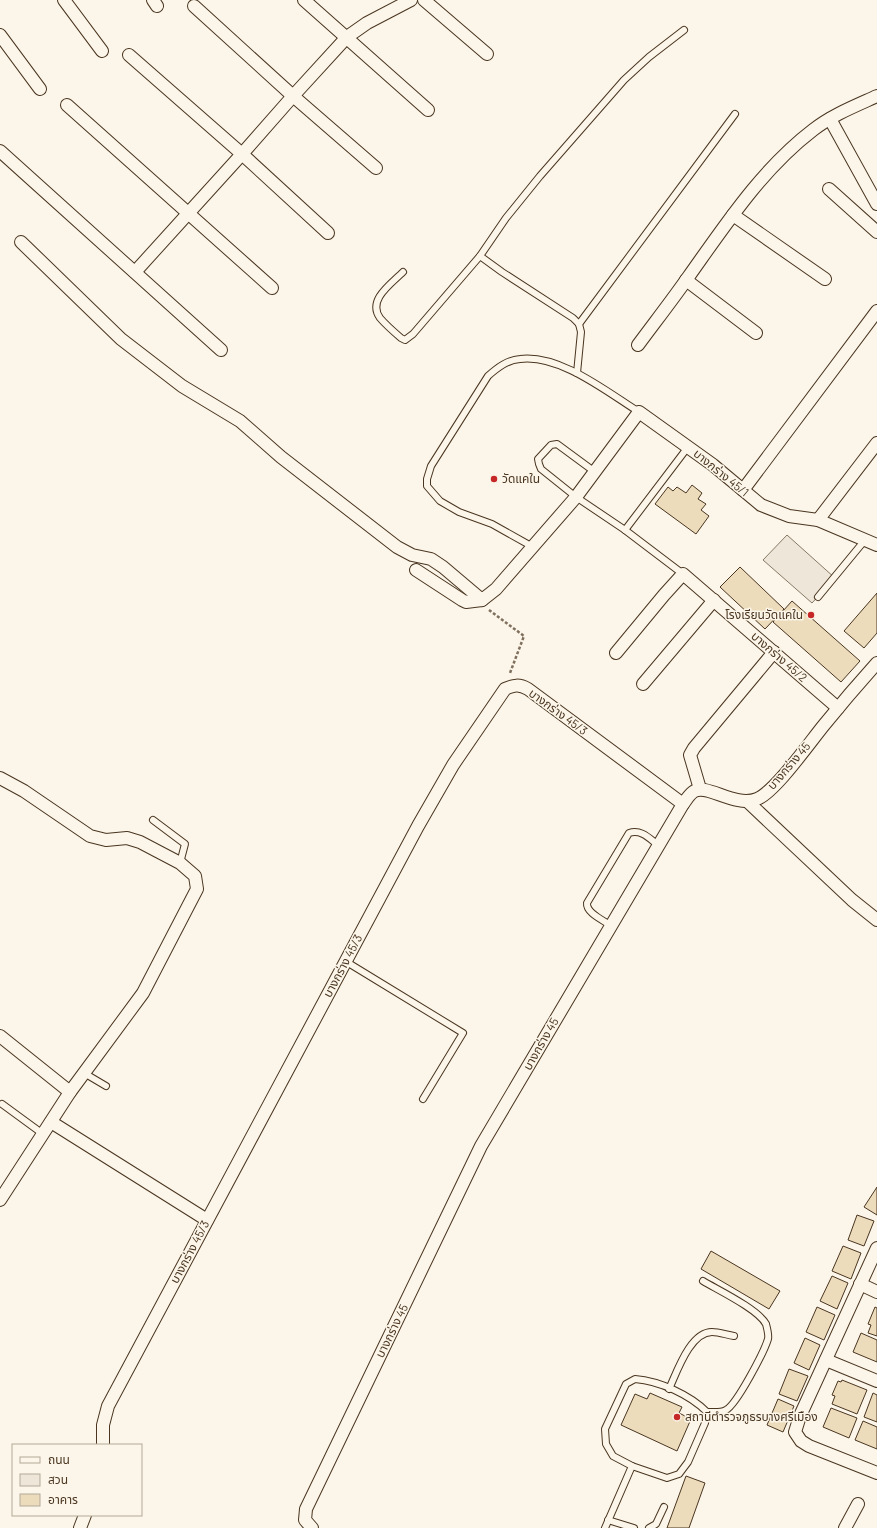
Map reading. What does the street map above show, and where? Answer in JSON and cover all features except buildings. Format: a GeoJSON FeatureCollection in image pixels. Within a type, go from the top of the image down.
{"type":"FeatureCollection","features":[{"type":"Feature","properties":{"kind":"street"},"geometry":{"type":"LineString","coordinates":[[64,0],[102,51]]}},
{"type":"Feature","properties":{"kind":"street"},"geometry":{"type":"LineString","coordinates":[[304,0],[428,110]]}},
{"type":"Feature","properties":{"kind":"street"},"geometry":{"type":"LineString","coordinates":[[135,272],[347,37],[367,23],[410,0]]}},
{"type":"Feature","properties":{"kind":"street"},"geometry":{"type":"LineString","coordinates":[[424,0],[487,54]]}},
{"type":"Feature","properties":{"kind":"street"},"geometry":{"type":"LineString","coordinates":[[194,6],[293,96],[376,168]]}},
{"type":"Feature","properties":{"kind":"street"},"geometry":{"type":"LineString","coordinates":[[0,35],[40,89]]}},
{"type":"Feature","properties":{"kind":"street"},"geometry":{"type":"LineString","coordinates":[[129,55],[242,154],[328,233]]}},
{"type":"Feature","properties":{"kind":"street"},"geometry":{"type":"LineString","coordinates":[[638,345],[733,214],[767,174],[813,129],[830,118],[877,96]]}},
{"type":"Feature","properties":{"kind":"street"},"geometry":{"type":"LineString","coordinates":[[67,105],[272,288]]}},
{"type":"Feature","properties":{"kind":"street"},"geometry":{"type":"LineString","coordinates":[[830,118],[877,204]]}},
{"type":"Feature","properties":{"kind":"street"},"geometry":{"type":"LineString","coordinates":[[0,151],[221,350]]}},
{"type":"Feature","properties":{"kind":"street"},"geometry":{"type":"LineString","coordinates":[[829,189],[877,232]]}},
{"type":"Feature","properties":{"kind":"street"},"geometry":{"type":"LineString","coordinates":[[733,214],[825,279]]}},
{"type":"Feature","properties":{"kind":"street"},"geometry":{"type":"LineString","coordinates":[[21,242],[121,339],[182,386],[240,421],[281,457],[385,539],[405,553],[431,559],[443,567],[480,601]]}},
{"type":"Feature","properties":{"kind":"street"},"geometry":{"type":"LineString","coordinates":[[686,280],[756,333]]}},
{"type":"Feature","properties":{"kind":"street"},"geometry":{"type":"LineString","coordinates":[[743,490],[877,311]]}},
{"type":"Feature","properties":{"kind":"street"},"geometry":{"type":"LineString","coordinates":[[416,570],[466,602],[480,601],[496,589],[576,497],[639,412]]}},
{"type":"Feature","properties":{"kind":"street","name":"บางกร่าง 45/1"},"geometry":{"type":"LineString","coordinates":[[639,412],[688,447],[761,506],[789,516],[818,520],[877,545]]}},
{"type":"Feature","properties":{"kind":"street"},"geometry":{"type":"LineString","coordinates":[[818,520],[877,443]]}},
{"type":"Feature","properties":{"kind":"street"},"geometry":{"type":"LineString","coordinates":[[616,653],[683,574]]}},
{"type":"Feature","properties":{"kind":"street","name":"บางกร่าง 45/2"},"geometry":{"type":"LineString","coordinates":[[683,574],[838,708]]}},
{"type":"Feature","properties":{"kind":"street"},"geometry":{"type":"LineString","coordinates":[[643,684],[714,600]]}},
{"type":"Feature","properties":{"kind":"street"},"geometry":{"type":"LineString","coordinates":[[774,652],[694,748],[690,755],[700,789],[707,790],[731,800],[748,802],[852,900],[877,920]]}},
{"type":"Feature","properties":{"kind":"street","name":"บางกร่าง 45"},"geometry":{"type":"LineString","coordinates":[[748,802],[758,798],[772,788],[877,663]]}},
{"type":"Feature","properties":{"kind":"street","name":"บางกร่าง 45/3"},"geometry":{"type":"LineString","coordinates":[[103,1444],[103,1425],[108,1406],[207,1220],[415,832],[453,765],[505,689],[512,685],[521,685],[528,689],[683,804]]}},
{"type":"Feature","properties":{"kind":"street"},"geometry":{"type":"LineString","coordinates":[[0,778],[24,791],[90,836],[106,840],[127,838],[140,842],[180,863],[195,876],[198,889],[143,993],[70,1092],[0,1200]]}},
{"type":"Feature","properties":{"kind":"street","name":"บางกร่าง 45"},"geometry":{"type":"LineString","coordinates":[[312,1528],[305,1520],[306,1509],[481,1146],[610,925],[683,804],[694,791],[700,789]]}},
{"type":"Feature","properties":{"kind":"street"},"geometry":{"type":"LineString","coordinates":[[0,1036],[70,1092]]}},
{"type":"Feature","properties":{"kind":"street"},"geometry":{"type":"LineString","coordinates":[[51,1122],[207,1220]]}},
{"type":"Feature","properties":{"kind":"street"},"geometry":{"type":"LineString","coordinates":[[877,1248],[794,1432],[801,1441],[809,1446],[877,1474]]}},
{"type":"Feature","properties":{"kind":"street"},"geometry":{"type":"LineString","coordinates":[[860,1284],[877,1292]]}},
{"type":"Feature","properties":{"kind":"street"},"geometry":{"type":"LineString","coordinates":[[826,1360],[877,1381]]}},
{"type":"Feature","properties":{"kind":"street"},"geometry":{"type":"LineString","coordinates":[[846,1528],[858,1504]]}},
{"type":"Feature","properties":{"kind":"street"},"geometry":{"type":"LineString","coordinates":[[80,1528],[85,1516]]}},
{"type":"Feature","properties":{"kind":"lane"},"geometry":{"type":"LineString","coordinates":[[403,272],[379,297],[376,305],[381,319],[405,340],[413,334],[480,256],[506,218],[540,176],[624,80],[649,57],[684,30]]}},
{"type":"Feature","properties":{"kind":"lane"},"geometry":{"type":"LineString","coordinates":[[579,324],[735,114]]}},
{"type":"Feature","properties":{"kind":"lane"},"geometry":{"type":"LineString","coordinates":[[480,256],[573,318],[579,324],[580,332],[577,373]]}},
{"type":"Feature","properties":{"kind":"lane","name":"บางกร่าง 45/1"},"geometry":{"type":"LineString","coordinates":[[533,547],[492,524],[459,512],[440,501],[427,486],[428,473],[431,466],[488,376],[508,362],[519,359],[533,358],[551,362],[577,373],[639,412]]}},
{"type":"Feature","properties":{"kind":"lane"},"geometry":{"type":"LineString","coordinates":[[595,472],[557,444],[551,444],[538,459],[541,469],[576,497],[625,530],[683,574]]}},
{"type":"Feature","properties":{"kind":"lane"},"geometry":{"type":"LineString","coordinates":[[625,530],[688,447]]}},
{"type":"Feature","properties":{"kind":"lane"},"geometry":{"type":"LineString","coordinates":[[818,597],[865,540]]}},
{"type":"Feature","properties":{"kind":"lane"},"geometry":{"type":"LineString","coordinates":[[152,820],[185,844],[180,863]]}},
{"type":"Feature","properties":{"kind":"lane"},"geometry":{"type":"LineString","coordinates":[[610,925],[589,911],[586,907],[629,833],[635,831],[641,832],[658,845]]}},
{"type":"Feature","properties":{"kind":"lane"},"geometry":{"type":"LineString","coordinates":[[345,961],[463,1033],[423,1099]]}},
{"type":"Feature","properties":{"kind":"lane"},"geometry":{"type":"LineString","coordinates":[[84,1073],[106,1086]]}},
{"type":"Feature","properties":{"kind":"lane"},"geometry":{"type":"LineString","coordinates":[[2,1104],[43,1134]]}},
{"type":"Feature","properties":{"kind":"lane"},"geometry":{"type":"LineString","coordinates":[[703,1281],[762,1318],[766,1326],[768,1338],[753,1372],[735,1402],[725,1411],[708,1412],[698,1402],[669,1389],[644,1380],[635,1379],[626,1384],[605,1430],[606,1444],[613,1456],[632,1466],[667,1478],[679,1474],[688,1462],[706,1423],[708,1412]]}},
{"type":"Feature","properties":{"kind":"lane"},"geometry":{"type":"LineString","coordinates":[[669,1389],[689,1347],[702,1334],[712,1332],[734,1336]]}},
{"type":"Feature","properties":{"kind":"lane"},"geometry":{"type":"LineString","coordinates":[[605,1528],[632,1466]]}},
{"type":"Feature","properties":{"kind":"lane"},"geometry":{"type":"LineString","coordinates":[[649,1528],[656,1524],[664,1507]]}},
{"type":"Feature","properties":{"kind":"lane"},"geometry":{"type":"LineString","coordinates":[[608,1520],[634,1528]]}},
{"type":"Feature","properties":{"kind":"path"},"geometry":{"type":"LineString","coordinates":[[480,601],[524,636],[505,689]]}},
{"type":"Feature","properties":{"kind":"green space"},"geometry":{"type":"Polygon","coordinates":[[[787,535],[835,578],[812,603],[763,560],[787,535]]]}},
{"type":"Feature","properties":{"kind":"place","name":"วัดแคใน"},"geometry":{"type":"Point","coordinates":[494,479]}},
{"type":"Feature","properties":{"kind":"place","name":"โรงเรียนวัดแคใน"},"geometry":{"type":"Point","coordinates":[811,615]}},
{"type":"Feature","properties":{"kind":"place","name":"สถานีตำรวจภูธรบางศรีเมือง"},"geometry":{"type":"Point","coordinates":[677,1417]}}]}
